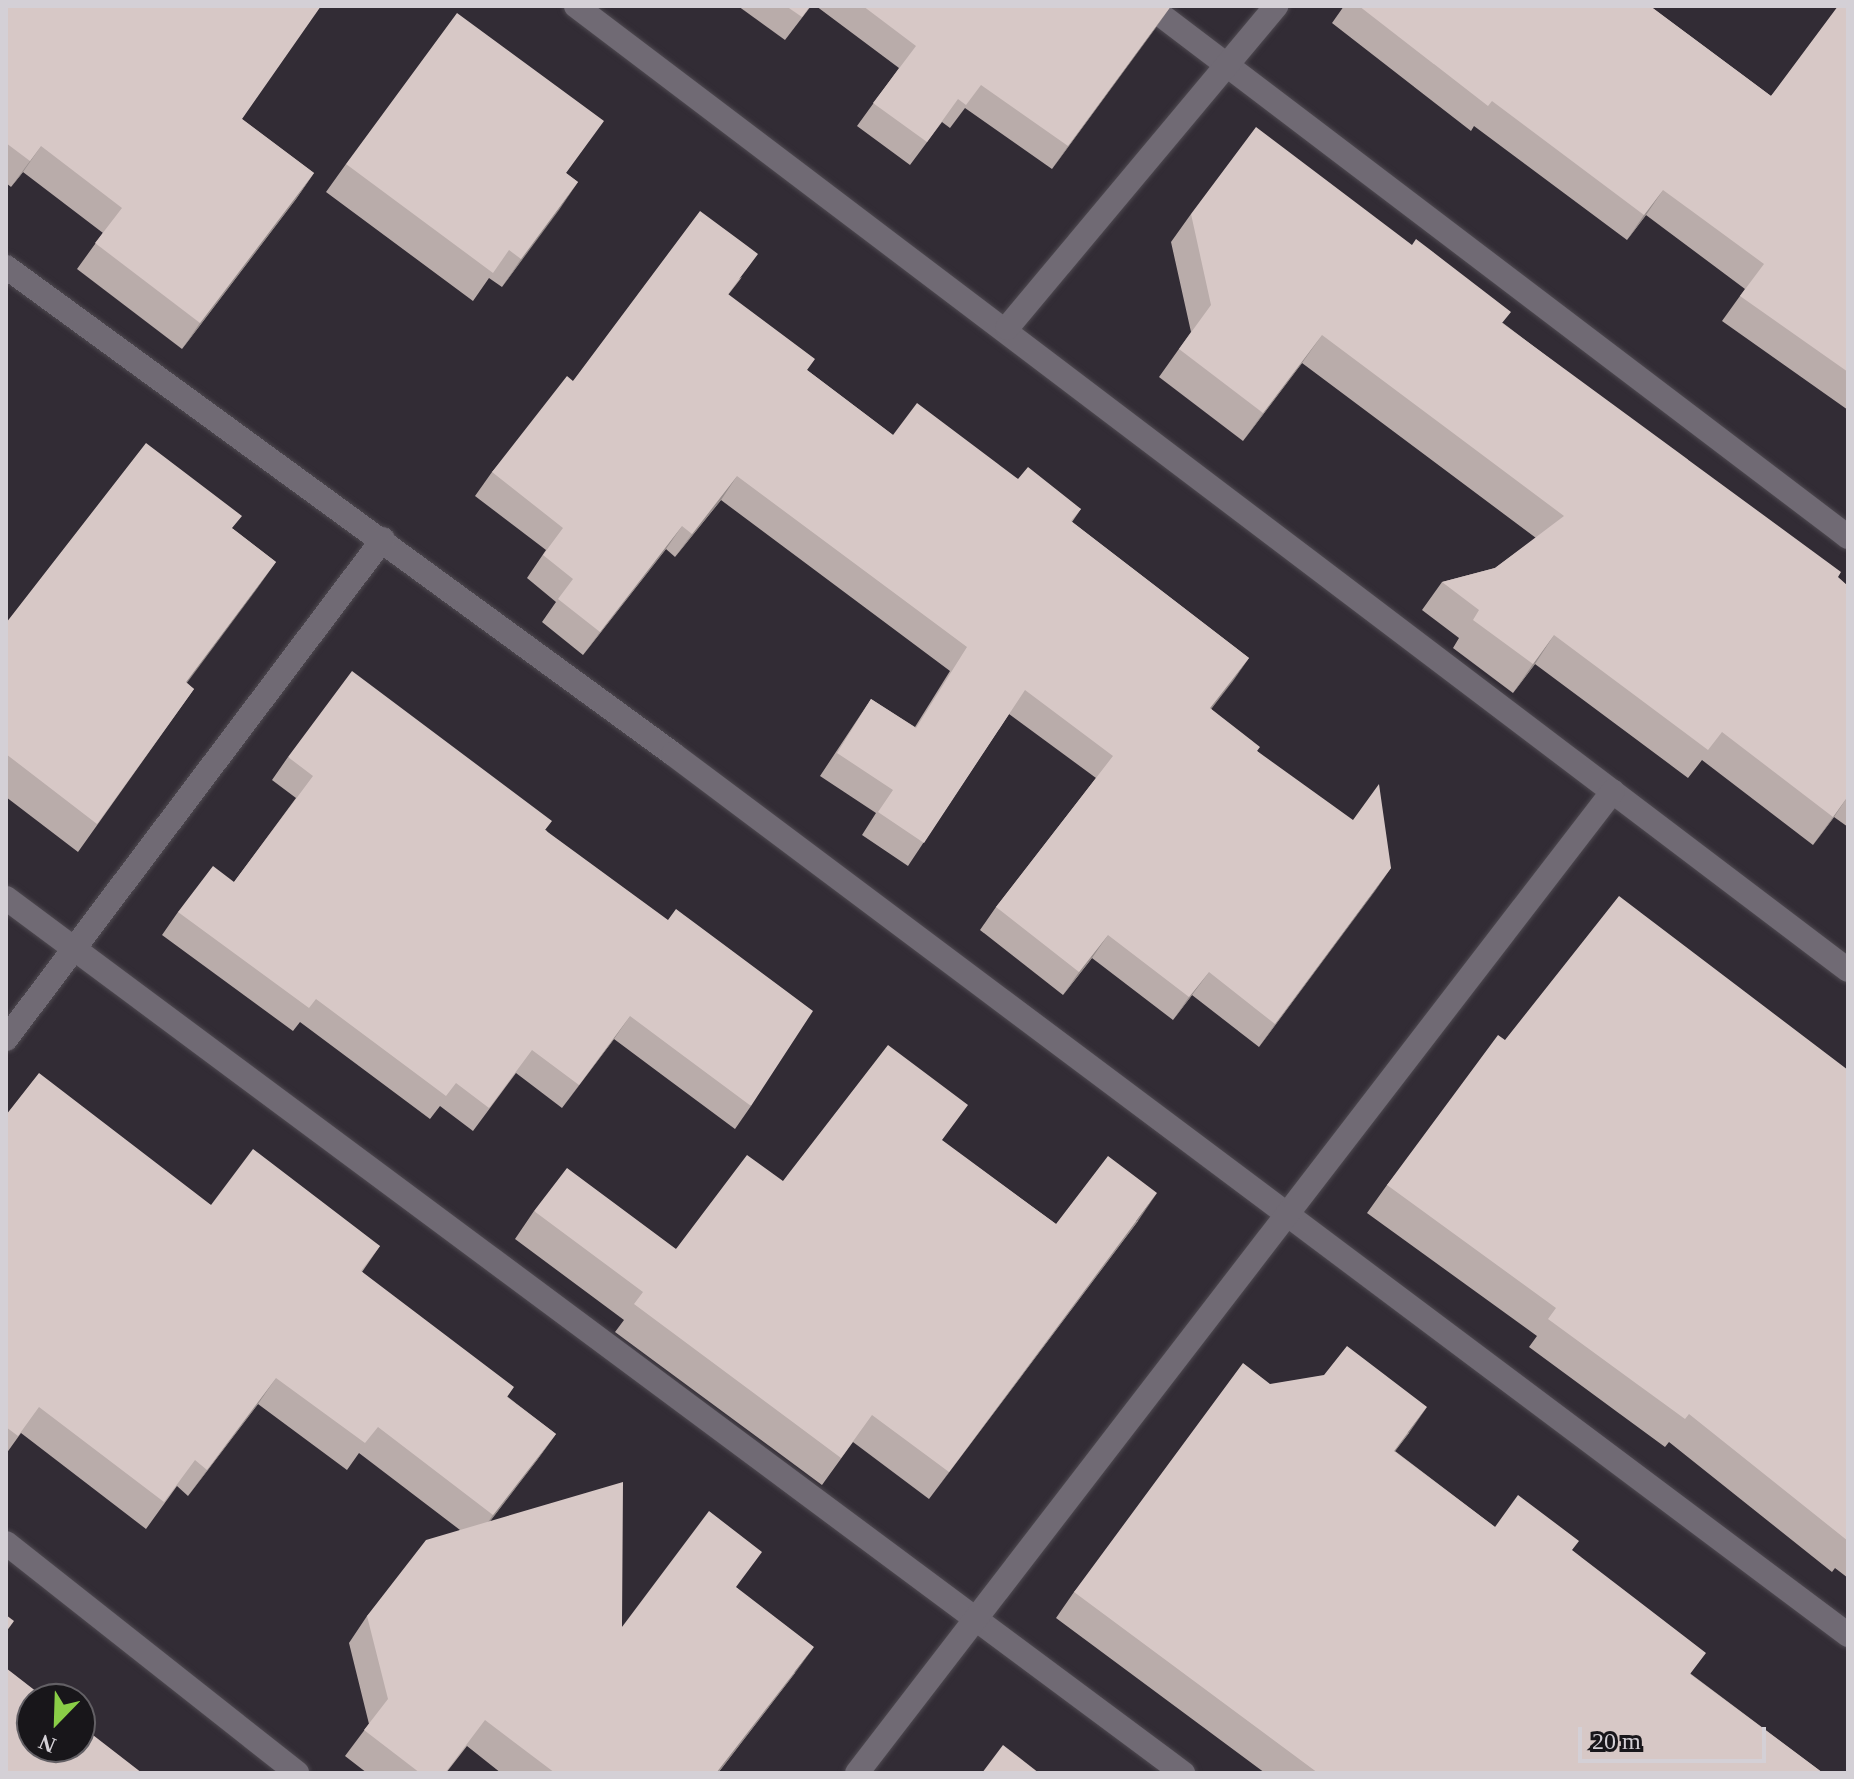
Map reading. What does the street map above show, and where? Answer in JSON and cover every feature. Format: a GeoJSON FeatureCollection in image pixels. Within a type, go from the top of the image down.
{"type":"FeatureCollection","features":[{"type":"Feature","properties":{"kind":"street"},"geometry":{"type":"LineString","coordinates":[[576,6],[1007,328],[1848,970]]}},
{"type":"Feature","properties":{"kind":"street"},"geometry":{"type":"LineString","coordinates":[[1149,6],[1848,537]]}},
{"type":"Feature","properties":{"kind":"street"},"geometry":{"type":"LineString","coordinates":[[1007,328],[1230,65],[1276,6]]}},
{"type":"Feature","properties":{"kind":"street"},"geometry":{"type":"LineString","coordinates":[[6,267],[383,539],[1291,1213],[1848,1635]]}},
{"type":"Feature","properties":{"kind":"street"},"geometry":{"type":"LineString","coordinates":[[6,1039],[383,539]]}},
{"type":"Feature","properties":{"kind":"street"},"geometry":{"type":"LineString","coordinates":[[857,1773],[1613,791]]}},
{"type":"Feature","properties":{"kind":"street"},"geometry":{"type":"LineString","coordinates":[[6,898],[1183,1773]]}},
{"type":"Feature","properties":{"kind":"street"},"geometry":{"type":"LineString","coordinates":[[6,1543],[297,1773]]}},
{"type":"Feature","properties":{"kind":"building"},"geometry":{"type":"Polygon","coordinates":[[[6,6],[321,6],[242,119],[314,173],[200,323],[95,243],[122,208],[41,146],[30,161],[6,143],[6,6]]]}},
{"type":"Feature","properties":{"kind":"building"},"geometry":{"type":"Polygon","coordinates":[[[786,6],[810,6],[802,17],[786,6]]]}},
{"type":"Feature","properties":{"kind":"building"},"geometry":{"type":"Polygon","coordinates":[[[863,6],[1171,6],[1068,146],[981,85],[966,105],[958,99],[927,142],[873,103],[916,46],[863,6]]]}},
{"type":"Feature","properties":{"kind":"building"},"geometry":{"type":"Polygon","coordinates":[[[1359,6],[1650,6],[1771,96],[1838,6],[1848,6],[1848,372],[1740,296],[1764,264],[1663,190],[1644,215],[1492,101],[1488,106],[1359,6]]]}},
{"type":"Feature","properties":{"kind":"building"},"geometry":{"type":"Polygon","coordinates":[[[457,13],[604,121],[566,173],[578,182],[521,259],[509,250],[493,273],[346,164],[457,13]]]}},
{"type":"Feature","properties":{"kind":"building"},"geometry":{"type":"Polygon","coordinates":[[[1256,127],[1412,245],[1416,239],[1511,312],[1502,323],[1841,572],[1838,577],[1848,586],[1848,796],[1833,817],[1722,732],[1708,750],[1554,635],[1533,664],[1473,620],[1479,610],[1442,582],[1495,568],[1564,516],[1322,335],[1263,413],[1179,349],[1211,305],[1191,214],[1256,127]]]}},
{"type":"Feature","properties":{"kind":"building"},"geometry":{"type":"Polygon","coordinates":[[[700,211],[758,254],[728,294],[815,359],[807,370],[893,435],[917,403],[1018,479],[1028,467],[1081,509],[1071,521],[1249,658],[1210,708],[1260,747],[1257,751],[1353,820],[1379,784],[1391,868],[1275,1024],[1209,972],[1189,997],[1108,935],[1079,972],[996,907],[1113,756],[1025,690],[924,843],[878,812],[893,790],[837,753],[871,699],[916,728],[967,647],[737,476],[692,534],[682,526],[600,632],[558,599],[573,579],[543,555],[563,528],[492,472],[567,376],[573,381],[700,211]]]}},
{"type":"Feature","properties":{"kind":"building"},"geometry":{"type":"Polygon","coordinates":[[[146,443],[242,516],[232,528],[276,562],[186,682],[194,689],[97,824],[6,754],[6,623],[146,443]]]}},
{"type":"Feature","properties":{"kind":"building"},"geometry":{"type":"Polygon","coordinates":[[[352,671],[552,821],[545,830],[668,920],[676,909],[813,1011],[751,1106],[630,1016],[579,1085],[532,1050],[489,1108],[456,1083],[446,1096],[316,999],[309,1008],[178,912],[213,866],[234,882],[313,776],[288,757],[352,671]]]}},
{"type":"Feature","properties":{"kind":"building"},"geometry":{"type":"Polygon","coordinates":[[[1619,896],[1848,1070],[1848,1541],[1689,1414],[1685,1419],[1548,1319],[1556,1308],[1387,1185],[1498,1035],[1505,1040],[1619,896]]]}},
{"type":"Feature","properties":{"kind":"building"},"geometry":{"type":"Polygon","coordinates":[[[888,1045],[968,1105],[942,1140],[1056,1224],[1108,1156],[1157,1193],[949,1472],[872,1415],[841,1458],[634,1304],[643,1292],[534,1211],[567,1168],[676,1249],[747,1155],[783,1181],[888,1045]]]}},
{"type":"Feature","properties":{"kind":"building"},"geometry":{"type":"Polygon","coordinates":[[[39,1073],[211,1205],[253,1149],[380,1246],[361,1271],[514,1387],[507,1397],[556,1434],[493,1515],[378,1427],[365,1443],[276,1378],[207,1470],[195,1460],[164,1502],[39,1407],[18,1436],[6,1427],[6,1115],[39,1073]]]}},
{"type":"Feature","properties":{"kind":"building"},"geometry":{"type":"Polygon","coordinates":[[[1347,1346],[1427,1407],[1394,1451],[1495,1527],[1518,1495],[1579,1541],[1572,1550],[1706,1653],[1690,1674],[1823,1773],[1318,1773],[1074,1592],[1243,1363],[1270,1384],[1324,1375],[1347,1346]]]}},
{"type":"Feature","properties":{"kind":"building"},"geometry":{"type":"Polygon","coordinates":[[[623,1482],[622,1627],[709,1511],[762,1552],[736,1587],[814,1647],[716,1773],[555,1773],[485,1720],[445,1773],[420,1773],[364,1730],[388,1699],[367,1616],[426,1540],[623,1482]]]}},
{"type":"Feature","properties":{"kind":"building"},"geometry":{"type":"Polygon","coordinates":[[[6,1615],[14,1621],[6,1632],[6,1615]]]}},
{"type":"Feature","properties":{"kind":"building"},"geometry":{"type":"Polygon","coordinates":[[[6,1668],[25,1683],[16,1683],[16,1763],[96,1763],[96,1737],[142,1773],[6,1773],[6,1668]]]}},
{"type":"Feature","properties":{"kind":"building"},"geometry":{"type":"Polygon","coordinates":[[[1003,1745],[1039,1773],[982,1773],[1003,1745]]]}}]}
